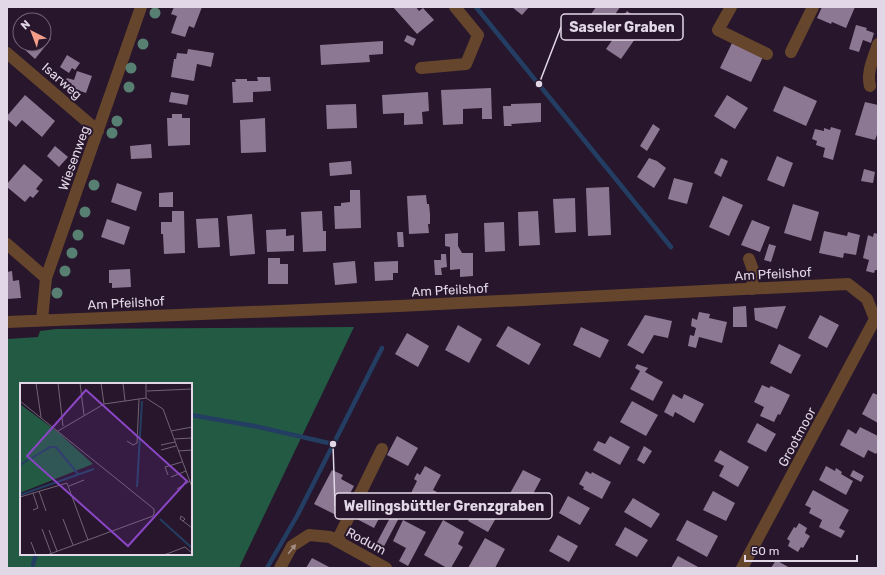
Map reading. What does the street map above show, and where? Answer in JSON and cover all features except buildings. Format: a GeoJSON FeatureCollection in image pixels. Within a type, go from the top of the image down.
{"type":"FeatureCollection","features":[{"type":"Feature","properties":{"kind":"street","name":"Wiesenweg"},"geometry":{"type":"LineString","coordinates":[[42,320],[46,278],[141,7]]}},
{"type":"Feature","properties":{"kind":"street"},"geometry":{"type":"LineString","coordinates":[[421,68],[466,64],[478,35],[454,7]]}},
{"type":"Feature","properties":{"kind":"street"},"geometry":{"type":"LineString","coordinates":[[731,7],[718,30],[767,54]]}},
{"type":"Feature","properties":{"kind":"street"},"geometry":{"type":"LineString","coordinates":[[791,52],[813,7]]}},
{"type":"Feature","properties":{"kind":"street"},"geometry":{"type":"LineString","coordinates":[[870,86],[868,81],[878,44]]}},
{"type":"Feature","properties":{"kind":"street","name":"Isarweg"},"geometry":{"type":"LineString","coordinates":[[7,53],[98,131]]}},
{"type":"Feature","properties":{"kind":"street"},"geometry":{"type":"LineString","coordinates":[[7,244],[46,278]]}},
{"type":"Feature","properties":{"kind":"street"},"geometry":{"type":"LineString","coordinates":[[749,259],[753,270],[752,289]]}},
{"type":"Feature","properties":{"kind":"street","name":"Am Pfeilshof"},"geometry":{"type":"LineString","coordinates":[[7,322],[399,306],[848,284],[867,299],[875,319]]}},
{"type":"Feature","properties":{"kind":"street","name":"Grootmoor"},"geometry":{"type":"LineString","coordinates":[[742,568],[875,319]]}},
{"type":"Feature","properties":{"kind":"street"},"geometry":{"type":"LineString","coordinates":[[337,541],[382,449]]}},
{"type":"Feature","properties":{"kind":"street","name":"Rodum"},"geometry":{"type":"LineString","coordinates":[[280,568],[292,546],[310,535],[330,538],[337,541],[386,568]]}},
{"type":"Feature","properties":{"kind":"green space"},"geometry":{"type":"Polygon","coordinates":[[[354,327],[239,568],[7,568],[7,339],[38,337],[40,331],[56,329],[354,327]]]}},
{"type":"Feature","properties":{"kind":"waterway"},"geometry":{"type":"LineString","coordinates":[[476,7],[671,247]]}},
{"type":"Feature","properties":{"kind":"waterway"},"geometry":{"type":"LineString","coordinates":[[267,568],[297,516],[382,348]]}},
{"type":"Feature","properties":{"kind":"waterway"},"geometry":{"type":"LineString","coordinates":[[192,415],[254,426],[333,444]]}},
{"type":"Feature","properties":{"kind":"waterway"},"geometry":{"type":"LineString","coordinates":[[33,565],[36,555]]}},
{"type":"Feature","properties":{"kind":"place","name":"Saseler Graben"},"geometry":{"type":"Point","coordinates":[539,84]}},
{"type":"Feature","properties":{"kind":"place","name":"Wellingsbüttler Grenzgraben"},"geometry":{"type":"Point","coordinates":[333,444]}}]}
